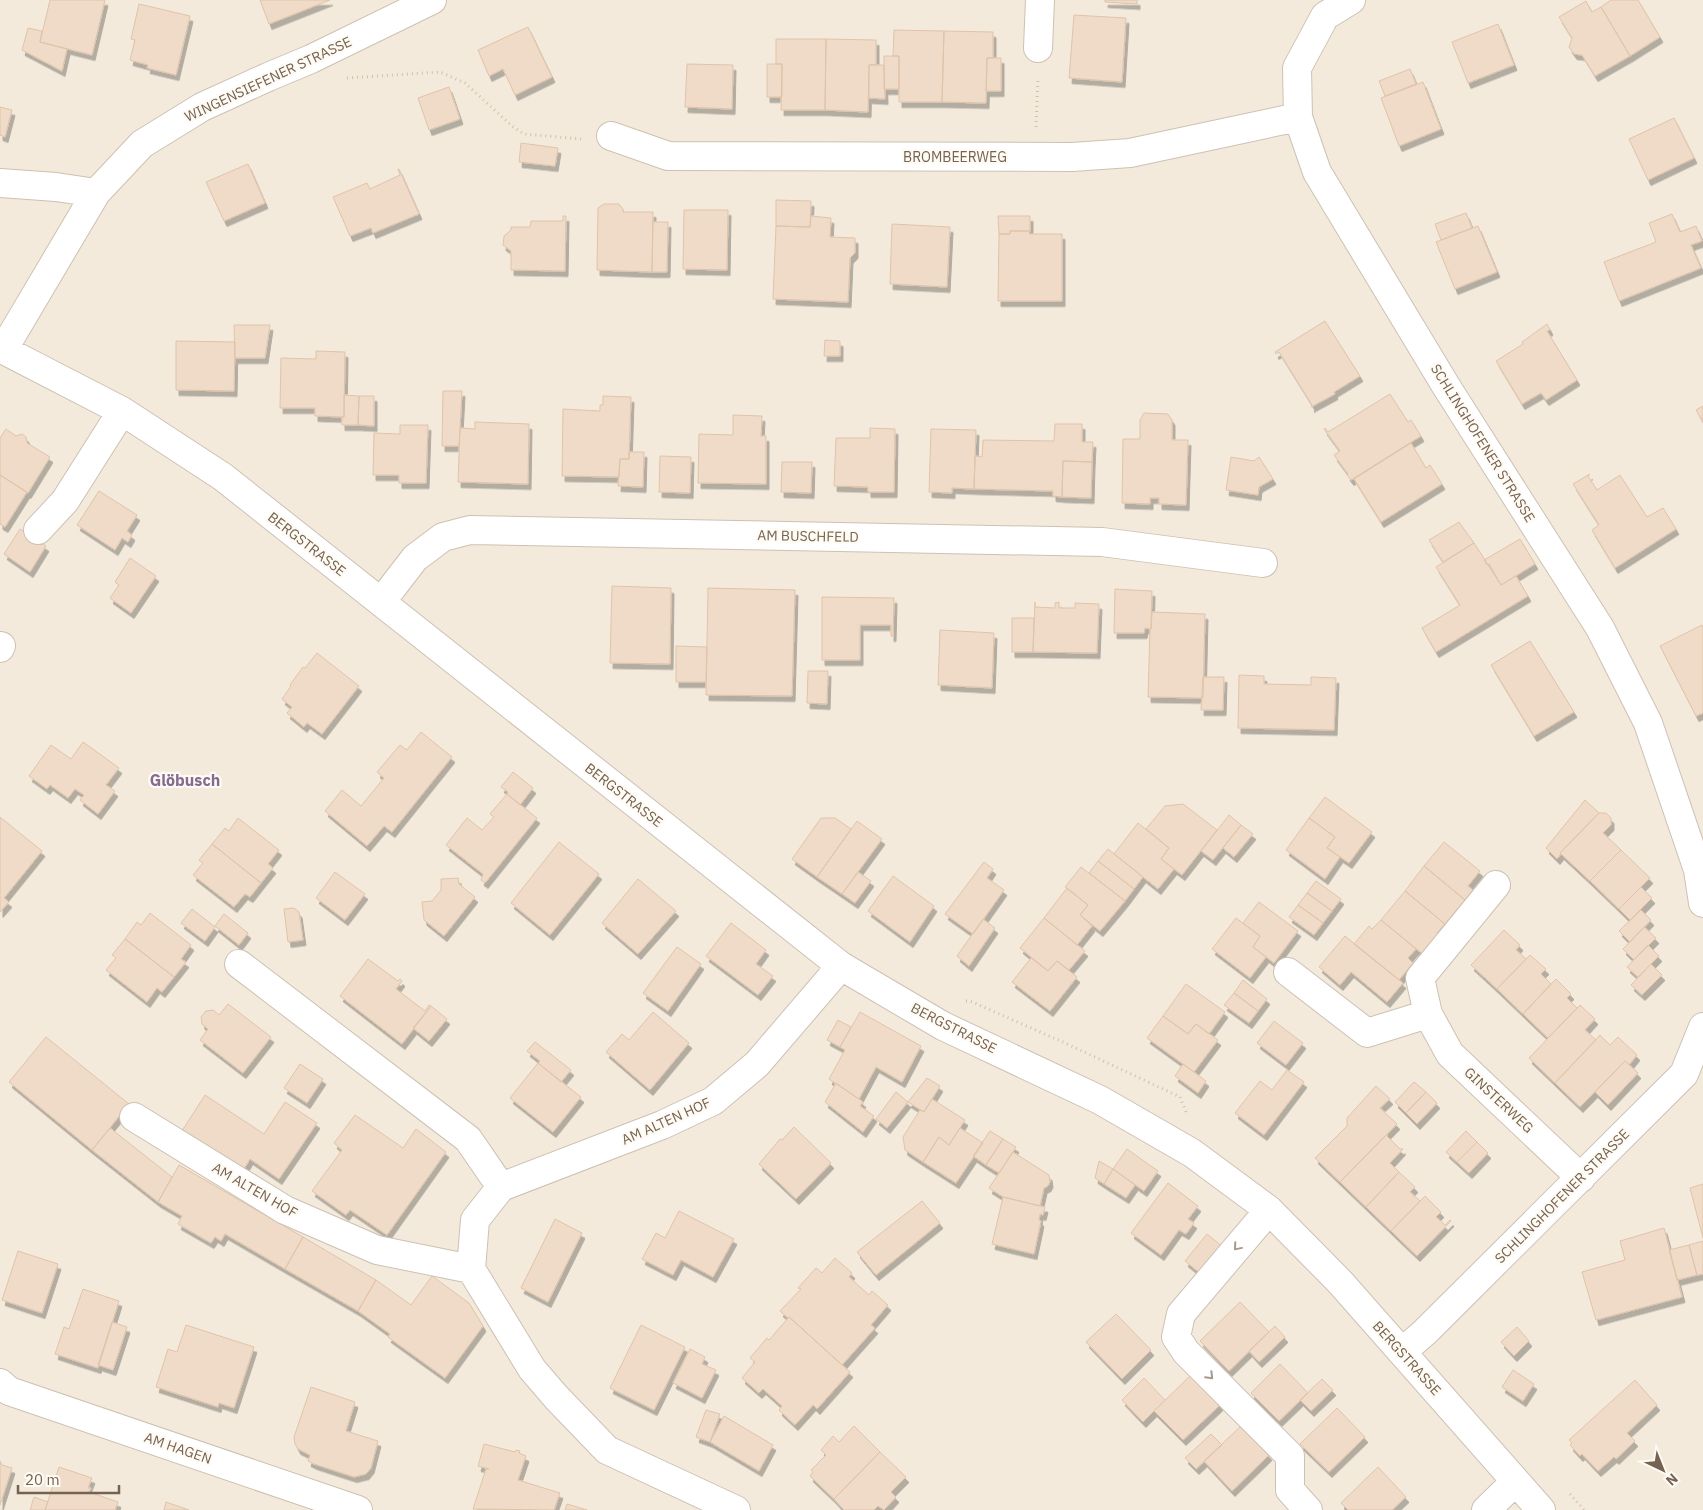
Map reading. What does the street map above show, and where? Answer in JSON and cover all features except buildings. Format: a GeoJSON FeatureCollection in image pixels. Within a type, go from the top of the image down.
{"type":"FeatureCollection","features":[{"type":"Feature","properties":{"kind":"street","name":"WINGENSIEFENER STRASSE"},"geometry":{"type":"LineString","coordinates":[[2,349],[96,193],[142,144],[202,107],[312,59],[432,0]]}},
{"type":"Feature","properties":{"kind":"street"},"geometry":{"type":"LineString","coordinates":[[1038,48],[1040,0]]}},
{"type":"Feature","properties":{"kind":"street","name":"SCHLINGHOFENER STRASSE"},"geometry":{"type":"LineString","coordinates":[[1351,0],[1325,16],[1297,68],[1298,117],[1317,172],[1446,386],[1600,628],[1648,723],[1701,870],[1703,903]]}},
{"type":"Feature","properties":{"kind":"street","name":"BROMBEERWEG"},"geometry":{"type":"LineString","coordinates":[[611,136],[668,156],[1072,157],[1130,153],[1298,117]]}},
{"type":"Feature","properties":{"kind":"street"},"geometry":{"type":"LineString","coordinates":[[0,184],[56,187],[96,193]]}},
{"type":"Feature","properties":{"kind":"street","name":"BERGSTRASSE"},"geometry":{"type":"LineString","coordinates":[[2,349],[122,411],[223,477],[841,966],[943,1026],[1100,1100],[1192,1152],[1269,1210],[1340,1282],[1541,1510]]}},
{"type":"Feature","properties":{"kind":"street"},"geometry":{"type":"LineString","coordinates":[[38,530],[65,501],[122,411]]}},
{"type":"Feature","properties":{"kind":"street","name":"AM BUSCHFELD"},"geometry":{"type":"LineString","coordinates":[[381,602],[415,558],[443,537],[470,530],[1102,542],[1263,563]]}},
{"type":"Feature","properties":{"kind":"street","name":"GINSTERWEG"},"geometry":{"type":"LineString","coordinates":[[1496,885],[1420,978],[1428,1014],[1450,1054],[1581,1178]]}},
{"type":"Feature","properties":{"kind":"street"},"geometry":{"type":"LineString","coordinates":[[239,964],[468,1139],[501,1187],[475,1220],[470,1269],[532,1369],[607,1450],[719,1506]]}},
{"type":"Feature","properties":{"kind":"street","name":"AM ALTEN HOF"},"geometry":{"type":"LineString","coordinates":[[501,1187],[662,1125],[713,1100],[758,1064],[841,966]]}},
{"type":"Feature","properties":{"kind":"street"},"geometry":{"type":"LineString","coordinates":[[1288,972],[1367,1033],[1428,1014]]}},
{"type":"Feature","properties":{"kind":"street","name":"SCHLINGHOFENER STRASSE"},"geometry":{"type":"LineString","coordinates":[[1402,1352],[1425,1332],[1684,1074],[1703,1027]]}},
{"type":"Feature","properties":{"kind":"street","name":"AM ALTEN HOF"},"geometry":{"type":"LineString","coordinates":[[134,1117],[285,1210],[378,1250],[470,1269]]}},
{"type":"Feature","properties":{"kind":"street"},"geometry":{"type":"LineString","coordinates":[[1269,1210],[1181,1314],[1176,1336],[1186,1352],[1290,1456],[1290,1490],[1308,1510]]}},
{"type":"Feature","properties":{"kind":"street","name":"AM HAGEN"},"geometry":{"type":"LineString","coordinates":[[0,1383],[9,1391],[358,1510]]}},
{"type":"Feature","properties":{"kind":"street"},"geometry":{"type":"LineString","coordinates":[[1486,1510],[1515,1482]]}},
{"type":"Feature","properties":{"kind":"path"},"geometry":{"type":"LineString","coordinates":[[1035,157],[1038,48]]}},
{"type":"Feature","properties":{"kind":"path"},"geometry":{"type":"LineString","coordinates":[[345,78],[440,72],[465,83],[512,126],[524,134],[582,140],[611,136]]}},
{"type":"Feature","properties":{"kind":"path"},"geometry":{"type":"LineString","coordinates":[[961,1001],[970,1000],[1065,1042],[1180,1097],[1187,1114]]}},
{"type":"Feature","properties":{"kind":"path"},"geometry":{"type":"LineString","coordinates":[[1565,1488],[1584,1510]]}},
{"type":"Feature","properties":{"kind":"shaded area"},"geometry":{"type":"Polygon","coordinates":[[[0,0],[1703,0],[1703,1510],[0,1510],[0,0]]]}},
{"type":"Feature","properties":{"kind":"district","name":"Glöbusch"},"geometry":{"type":"Point","coordinates":[185,780]}}]}
